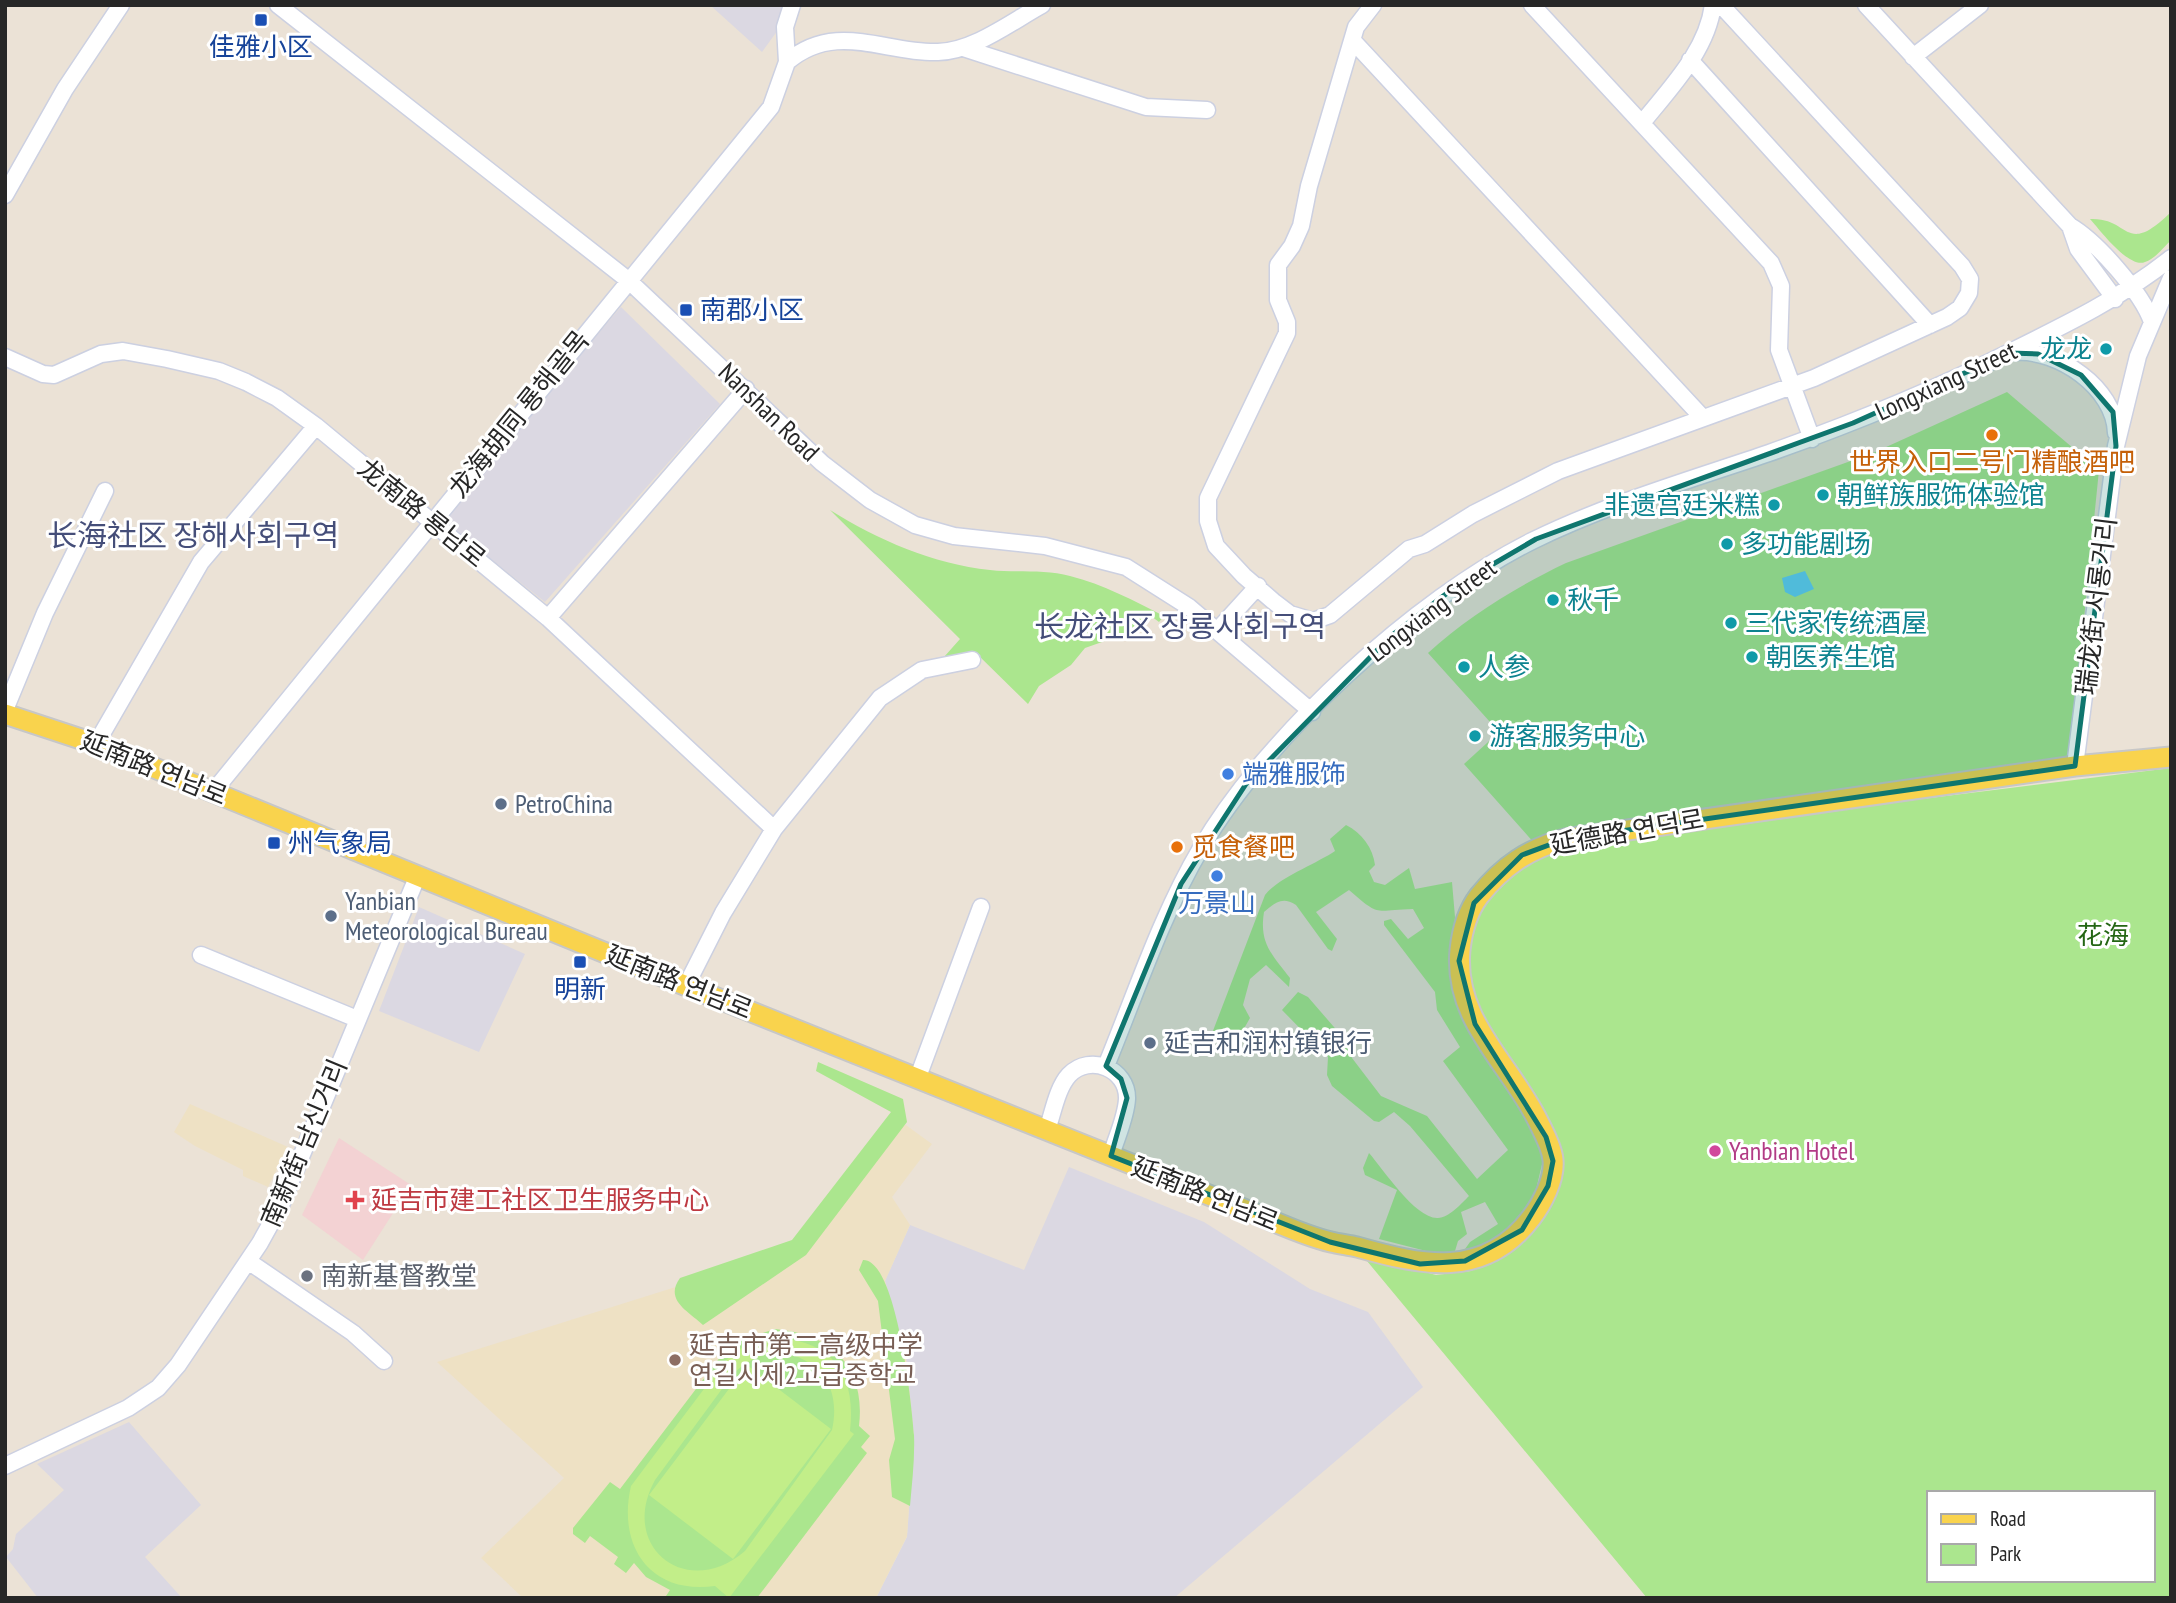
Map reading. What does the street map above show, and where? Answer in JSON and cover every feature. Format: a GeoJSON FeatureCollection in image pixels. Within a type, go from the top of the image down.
{"type":"FeatureCollection","features":[{"type":"Feature","properties":{"kind":"main road","name":"延南路 연남로"},"geometry":{"type":"LineString","coordinates":[[5,712],[96,744],[1111,1156],[1330,1242],[1354,1246]]}},
{"type":"Feature","properties":{"kind":"main road","name":"延德路 연덕로"},"geometry":{"type":"LineString","coordinates":[[1354,1246],[1420,1264],[1444,1265],[1465,1261],[1502,1245],[1522,1230],[1536,1211],[1548,1186],[1553,1161],[1546,1137],[1532,1107],[1475,1024],[1462,984],[1459,961],[1464,928],[1474,903],[1497,875],[1522,855],[1565,839],[2075,766],[2171,757]]}},
{"type":"Feature","properties":{"kind":"street"},"geometry":{"type":"LineString","coordinates":[[5,195],[65,89],[121,5]]}},
{"type":"Feature","properties":{"kind":"street","name":"Nanshan Road"},"geometry":{"type":"LineString","coordinates":[[278,5],[628,280],[839,477],[870,500],[915,525],[954,536],[1045,546],[1126,567],[1189,607],[1312,712]]}},
{"type":"Feature","properties":{"kind":"street"},"geometry":{"type":"LineString","coordinates":[[787,62],[785,27],[792,5]]}},
{"type":"Feature","properties":{"kind":"street"},"geometry":{"type":"LineString","coordinates":[[785,27],[803,43],[853,40],[937,52],[963,48],[1042,5]]}},
{"type":"Feature","properties":{"kind":"street"},"geometry":{"type":"LineString","coordinates":[[1373,5],[1357,23],[1309,186],[1301,226],[1292,246],[1278,265],[1278,300],[1287,322],[1287,333],[1208,498],[1208,522],[1216,546],[1244,576],[1290,614],[1313,621],[1321,620],[1409,549],[1425,544],[1473,514],[1558,471],[1791,386],[1955,313],[1966,300],[1970,279],[1962,266],[1721,5]]}},
{"type":"Feature","properties":{"kind":"street"},"geometry":{"type":"LineString","coordinates":[[1532,5],[1771,263],[1781,286],[1779,350],[1812,439]]}},
{"type":"Feature","properties":{"kind":"street"},"geometry":{"type":"LineString","coordinates":[[1642,123],[1690,60],[1705,35],[1713,5]]}},
{"type":"Feature","properties":{"kind":"street"},"geometry":{"type":"LineString","coordinates":[[1866,5],[2070,226],[2093,241],[2147,307],[2152,322]]}},
{"type":"Feature","properties":{"kind":"street"},"geometry":{"type":"LineString","coordinates":[[1913,57],[1980,5]]}},
{"type":"Feature","properties":{"kind":"street"},"geometry":{"type":"LineString","coordinates":[[1353,42],[1702,417]]}},
{"type":"Feature","properties":{"kind":"street"},"geometry":{"type":"LineString","coordinates":[[787,62],[806,48],[826,43]]}},
{"type":"Feature","properties":{"kind":"street"},"geometry":{"type":"LineString","coordinates":[[963,48],[1146,107],[1207,110]]}},
{"type":"Feature","properties":{"kind":"street"},"geometry":{"type":"LineString","coordinates":[[1690,60],[1930,325]]}},
{"type":"Feature","properties":{"kind":"street","name":"龙海胡同 룡해골목"},"geometry":{"type":"LineString","coordinates":[[213,792],[771,107],[787,62]]}},
{"type":"Feature","properties":{"kind":"street"},"geometry":{"type":"LineString","coordinates":[[2070,226],[2078,249],[2115,299]]}},
{"type":"Feature","properties":{"kind":"street","name":"Longxiang Street"},"geometry":{"type":"LineString","coordinates":[[1106,1066],[1173,900],[1201,848],[1246,784],[1312,712],[1411,620],[1459,584],[1511,552],[1649,494],[1812,439],[1920,396],[2115,299],[2171,258]]}},
{"type":"Feature","properties":{"kind":"street","name":"瑞龙街 서룡거리"},"geometry":{"type":"LineString","coordinates":[[2075,766],[2116,446],[2138,356],[2171,278]]}},
{"type":"Feature","properties":{"kind":"street","name":"龙南路 룡남로"},"geometry":{"type":"LineString","coordinates":[[5,357],[43,374],[54,375],[101,354],[123,351],[219,371],[277,398],[316,426],[548,618],[774,829]]}},
{"type":"Feature","properties":{"kind":"street","name":"瑞龙街 서룡거리"},"geometry":{"type":"LineString","coordinates":[[2008,353],[2038,354],[2062,362],[2081,375],[2113,412],[2116,446]]}},
{"type":"Feature","properties":{"kind":"street"},"geometry":{"type":"LineString","coordinates":[[548,618],[746,389]]}},
{"type":"Feature","properties":{"kind":"street"},"geometry":{"type":"LineString","coordinates":[[96,744],[201,562],[316,426]]}},
{"type":"Feature","properties":{"kind":"street"},"geometry":{"type":"LineString","coordinates":[[5,712],[45,613],[104,491]]}},
{"type":"Feature","properties":{"kind":"street"},"geometry":{"type":"LineString","coordinates":[[1218,630],[1258,586]]}},
{"type":"Feature","properties":{"kind":"street"},"geometry":{"type":"LineString","coordinates":[[687,984],[723,913],[774,829],[880,698],[922,670],[972,660]]}},
{"type":"Feature","properties":{"kind":"street","name":"南新街 남신거리"},"geometry":{"type":"LineString","coordinates":[[5,1465],[128,1408],[158,1388],[178,1365],[248,1261],[281,1205],[418,875]]}},
{"type":"Feature","properties":{"kind":"street"},"geometry":{"type":"LineString","coordinates":[[918,1077],[981,907]]}},
{"type":"Feature","properties":{"kind":"street"},"geometry":{"type":"LineString","coordinates":[[201,955],[357,1019]]}},
{"type":"Feature","properties":{"kind":"street"},"geometry":{"type":"LineString","coordinates":[[1047,1130],[1068,1077],[1085,1065],[1106,1066],[1121,1079],[1127,1098],[1111,1156]]}},
{"type":"Feature","properties":{"kind":"street"},"geometry":{"type":"LineString","coordinates":[[248,1261],[354,1333],[384,1360]]}},
{"type":"Feature","properties":{"kind":"highlighted area"},"geometry":{"type":"Polygon","coordinates":[[[2009,353],[2038,354],[2081,375],[2113,412],[2116,446],[2075,766],[1565,839],[1522,855],[1474,903],[1459,961],[1475,1024],[1546,1137],[1553,1161],[1548,1186],[1522,1230],[1465,1261],[1420,1264],[1330,1242],[1111,1156],[1127,1098],[1121,1079],[1106,1066],[1181,884],[1246,784],[1391,636],[1459,584],[1536,539],[1853,423],[2009,353]]]}},
{"type":"Feature","properties":{"kind":"shaded area"},"geometry":{"type":"Polygon","coordinates":[[[710,5],[796,5],[762,52],[710,5]]]}},
{"type":"Feature","properties":{"kind":"shaded area"},"geometry":{"type":"Polygon","coordinates":[[[621,307],[720,404],[545,602],[441,519],[621,307]]]}},
{"type":"Feature","properties":{"kind":"shaded area"},"geometry":{"type":"Polygon","coordinates":[[[419,907],[525,954],[479,1052],[379,1011],[419,907]]]}},
{"type":"Feature","properties":{"kind":"shaded area"},"geometry":{"type":"Polygon","coordinates":[[[190,1104],[288,1147],[268,1187],[243,1176],[243,1170],[195,1146],[174,1132],[190,1104]]]}},
{"type":"Feature","properties":{"kind":"shaded area","name":"延吉市第二高级中学 연길시제2고급중학교"},"geometry":{"type":"Polygon","coordinates":[[[903,1123],[932,1144],[892,1197],[910,1225],[885,1281],[906,1358],[914,1438],[907,1536],[876,1598],[523,1598],[481,1558],[564,1478],[437,1362],[806,1246],[903,1123]]]}},
{"type":"Feature","properties":{"kind":"shaded area","name":"延吉市建工社区卫生服务中心"},"geometry":{"type":"Polygon","coordinates":[[[339,1138],[411,1185],[363,1260],[302,1215],[339,1138]]]}},
{"type":"Feature","properties":{"kind":"shaded area"},"geometry":{"type":"Polygon","coordinates":[[[1069,1167],[1204,1222],[1310,1289],[1368,1312],[1423,1387],[1174,1598],[876,1598],[907,1537],[914,1438],[906,1358],[885,1281],[910,1225],[1024,1270],[1069,1167]]]}},
{"type":"Feature","properties":{"kind":"shaded area"},"geometry":{"type":"Polygon","coordinates":[[[129,1422],[201,1505],[145,1557],[182,1598],[38,1598],[6,1557],[13,1549],[16,1534],[64,1490],[37,1464],[129,1422]]]}},
{"type":"Feature","properties":{"kind":"green space"},"geometry":{"type":"Polygon","coordinates":[[[2171,212],[2171,240],[2152,258],[2138,263],[2115,247],[2090,219],[2103,220],[2136,234],[2156,225],[2171,212]]]}},
{"type":"Feature","properties":{"kind":"green space"},"geometry":{"type":"Polygon","coordinates":[[[2007,392],[2099,470],[2070,757],[2062,764],[1595,824],[1560,833],[1535,844],[1464,764],[1499,732],[1428,653],[1477,614],[1566,563],[1873,453],[2007,392]]]}},
{"type":"Feature","properties":{"kind":"green space"},"geometry":{"type":"Polygon","coordinates":[[[830,510],[887,541],[927,556],[969,567],[1051,573],[1082,579],[1164,616],[1159,622],[1151,616],[1119,636],[1085,648],[1071,665],[1039,686],[1028,704],[977,654],[944,657],[960,639],[830,510]]]}},
{"type":"Feature","properties":{"kind":"green space","name":"花海"},"geometry":{"type":"Polygon","coordinates":[[[2171,768],[2171,1598],[1647,1598],[1362,1255],[1436,1275],[1471,1271],[1521,1244],[1545,1209],[1555,1169],[1478,1015],[1463,944],[1475,908],[1515,866],[1568,843],[2171,768]]]}},
{"type":"Feature","properties":{"kind":"green space"},"geometry":{"type":"Polygon","coordinates":[[[1346,825],[1357,832],[1369,847],[1375,865],[1369,871],[1374,882],[1385,885],[1409,868],[1415,889],[1452,882],[1455,917],[1452,958],[1509,1091],[1540,1139],[1543,1160],[1531,1211],[1481,1250],[1475,1247],[1465,1249],[1470,1242],[1498,1224],[1485,1202],[1461,1212],[1467,1234],[1458,1241],[1455,1251],[1434,1253],[1379,1239],[1397,1190],[1365,1175],[1363,1168],[1369,1153],[1410,1202],[1428,1216],[1446,1216],[1469,1196],[1410,1126],[1394,1112],[1379,1122],[1374,1121],[1332,1086],[1327,1075],[1328,1057],[1282,1010],[1298,992],[1308,997],[1340,1034],[1352,1058],[1381,1096],[1427,1116],[1477,1179],[1508,1150],[1443,1061],[1460,1047],[1437,1010],[1435,992],[1384,925],[1384,921],[1391,919],[1408,939],[1424,928],[1413,909],[1373,909],[1349,890],[1316,912],[1337,939],[1332,951],[1296,905],[1287,901],[1275,903],[1264,912],[1263,932],[1268,948],[1290,978],[1289,987],[1266,965],[1250,979],[1243,1005],[1250,1018],[1238,1039],[1228,1033],[1223,1042],[1211,1036],[1265,895],[1288,877],[1335,851],[1330,839],[1346,825]]]}},
{"type":"Feature","properties":{"kind":"green space"},"geometry":{"type":"Polygon","coordinates":[[[818,1062],[903,1099],[907,1122],[806,1255],[703,1325],[676,1299],[676,1286],[680,1278],[792,1240],[891,1112],[816,1071],[818,1062]]]}},
{"type":"Feature","properties":{"kind":"green space"},"geometry":{"type":"Polygon","coordinates":[[[863,1260],[875,1266],[885,1283],[894,1308],[906,1367],[914,1435],[910,1506],[892,1497],[889,1460],[895,1439],[878,1301],[859,1270],[863,1260]]]}},
{"type":"Feature","properties":{"kind":"green space"},"geometry":{"type":"Polygon","coordinates":[[[775,1329],[813,1338],[841,1357],[851,1371],[857,1387],[859,1426],[870,1436],[861,1447],[867,1453],[757,1598],[669,1598],[666,1596],[670,1590],[646,1577],[634,1563],[626,1573],[614,1564],[618,1557],[590,1536],[585,1543],[573,1534],[573,1528],[610,1482],[620,1489],[724,1352],[738,1341],[775,1329]]]}},
{"type":"Feature","properties":{"kind":"green space"},"geometry":{"type":"Polygon","coordinates":[[[767,1338],[789,1339],[822,1351],[834,1361],[843,1375],[849,1391],[850,1431],[854,1434],[729,1598],[715,1586],[692,1587],[672,1583],[656,1574],[643,1562],[634,1546],[629,1528],[628,1508],[631,1486],[725,1361],[744,1346],[767,1338]],[[781,1352],[767,1354],[749,1361],[733,1374],[655,1480],[646,1504],[645,1526],[652,1545],[664,1559],[681,1568],[701,1570],[723,1565],[745,1551],[832,1430],[834,1402],[831,1389],[818,1369],[795,1356],[781,1352]]]}},
{"type":"Feature","properties":{"kind":"green space"},"geometry":{"type":"Polygon","coordinates":[[[747,1365],[831,1429],[733,1559],[649,1495],[747,1365]]]}},
{"type":"Feature","properties":{"kind":"water"},"geometry":{"type":"Polygon","coordinates":[[[1805,571],[1814,589],[1795,597],[1785,592],[1782,578],[1805,571]]]}},
{"type":"Feature","properties":{"kind":"place","name":"佳雅小区"},"geometry":{"type":"Point","coordinates":[261,20]}},
{"type":"Feature","properties":{"kind":"place","name":"南郡小区"},"geometry":{"type":"Point","coordinates":[686,310]}},
{"type":"Feature","properties":{"kind":"place","name":"龙龙"},"geometry":{"type":"Point","coordinates":[2106,349]}},
{"type":"Feature","properties":{"kind":"place","name":"世界入口二号门精酿酒吧"},"geometry":{"type":"Point","coordinates":[1992,435]}},
{"type":"Feature","properties":{"kind":"place","name":"朝鲜族服饰体验馆"},"geometry":{"type":"Point","coordinates":[1823,495]}},
{"type":"Feature","properties":{"kind":"place","name":"非遗宫廷米糕"},"geometry":{"type":"Point","coordinates":[1774,505]}},
{"type":"Feature","properties":{"kind":"place","name":"多功能剧场"},"geometry":{"type":"Point","coordinates":[1727,544]}},
{"type":"Feature","properties":{"kind":"place","name":"秋千"},"geometry":{"type":"Point","coordinates":[1553,600]}},
{"type":"Feature","properties":{"kind":"place","name":"三代家传统酒屋"},"geometry":{"type":"Point","coordinates":[1731,623]}},
{"type":"Feature","properties":{"kind":"place","name":"朝医养生馆"},"geometry":{"type":"Point","coordinates":[1752,657]}},
{"type":"Feature","properties":{"kind":"place","name":"人参"},"geometry":{"type":"Point","coordinates":[1464,667]}},
{"type":"Feature","properties":{"kind":"place","name":"游客服务中心"},"geometry":{"type":"Point","coordinates":[1475,736]}},
{"type":"Feature","properties":{"kind":"place","name":"端雅服饰"},"geometry":{"type":"Point","coordinates":[1228,774]}},
{"type":"Feature","properties":{"kind":"place","name":"PetroChina"},"geometry":{"type":"Point","coordinates":[501,804]}},
{"type":"Feature","properties":{"kind":"place","name":"州气象局"},"geometry":{"type":"Point","coordinates":[274,843]}},
{"type":"Feature","properties":{"kind":"place","name":"觅食餐吧"},"geometry":{"type":"Point","coordinates":[1177,847]}},
{"type":"Feature","properties":{"kind":"place","name":"万景山"},"geometry":{"type":"Point","coordinates":[1217,876]}},
{"type":"Feature","properties":{"kind":"place","name":"Yanbian Meteorological Bureau"},"geometry":{"type":"Point","coordinates":[331,916]}},
{"type":"Feature","properties":{"kind":"place","name":"明新"},"geometry":{"type":"Point","coordinates":[580,962]}},
{"type":"Feature","properties":{"kind":"place","name":"延吉和润村镇银行"},"geometry":{"type":"Point","coordinates":[1150,1043]}},
{"type":"Feature","properties":{"kind":"place","name":"Yanbian Hotel"},"geometry":{"type":"Point","coordinates":[1715,1151]}},
{"type":"Feature","properties":{"kind":"place","name":"延吉市建工社区卫生服务中心"},"geometry":{"type":"Point","coordinates":[355,1200]}},
{"type":"Feature","properties":{"kind":"place","name":"南新基督教堂"},"geometry":{"type":"Point","coordinates":[307,1276]}},
{"type":"Feature","properties":{"kind":"place","name":"延吉市第二高级中学 연길시제2고급중학교"},"geometry":{"type":"Point","coordinates":[675,1360]}},
{"type":"Feature","properties":{"kind":"district","name":"长海社区 장해사회구역"},"geometry":{"type":"Point","coordinates":[193,536]}},
{"type":"Feature","properties":{"kind":"district","name":"长龙社区 장룡사회구역"},"geometry":{"type":"Point","coordinates":[1180,627]}}]}
